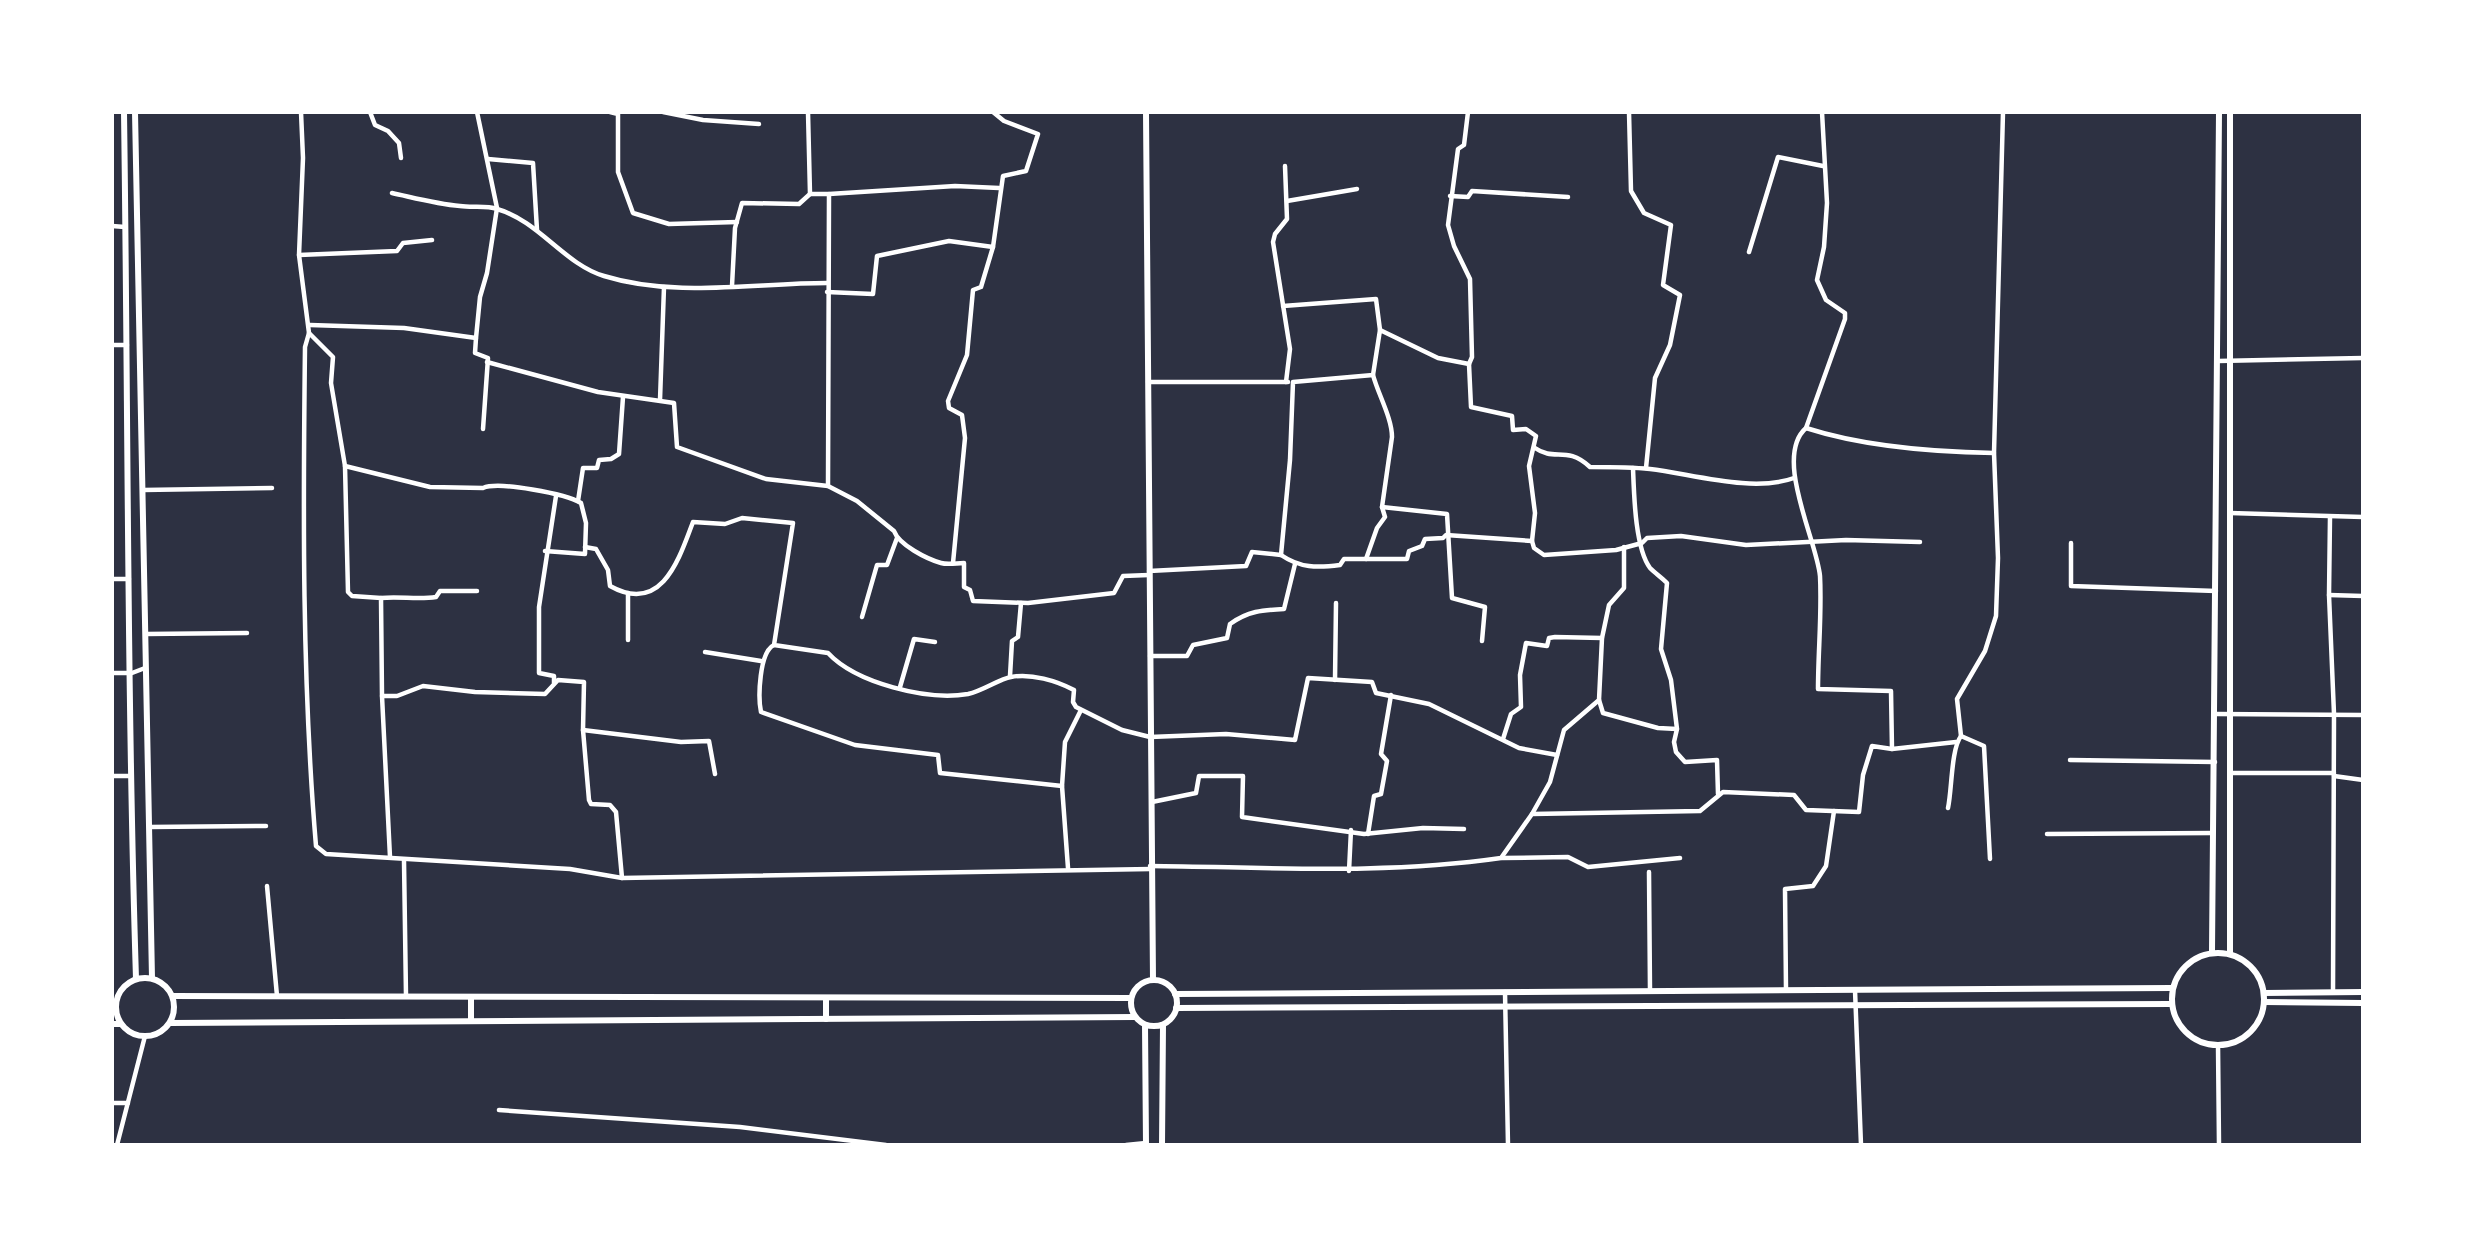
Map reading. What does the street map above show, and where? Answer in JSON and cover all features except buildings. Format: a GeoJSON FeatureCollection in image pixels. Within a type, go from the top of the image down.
{"type":"FeatureCollection","features":[{"type":"Feature","properties":{"kind":"main road"},"geometry":{"type":"LineString","coordinates":[[124,112],[132,673],[130,776],[136,979]]}},
{"type":"Feature","properties":{"kind":"main road"},"geometry":{"type":"LineString","coordinates":[[135,112],[152,978]]}},
{"type":"Feature","properties":{"kind":"main road"},"geometry":{"type":"LineString","coordinates":[[1146,112],[1153,980]]}},
{"type":"Feature","properties":{"kind":"main road"},"geometry":{"type":"LineString","coordinates":[[2212,952],[2219,112]]}},
{"type":"Feature","properties":{"kind":"main road"},"geometry":{"type":"LineString","coordinates":[[2230,112],[2230,950]]}},
{"type":"Feature","properties":{"kind":"main road"},"geometry":{"type":"LineString","coordinates":[[2230,950],[2253,968],[2264,993],[2261,1016],[2244,1037],[2218,1045],[2202,1042],[2187,1034],[2176,1020],[2171,1004],[2172,988],[2186,964],[2212,952],[2230,950]]}},
{"type":"Feature","properties":{"kind":"main road"},"geometry":{"type":"LineString","coordinates":[[152,978],[161,982],[173,996],[175,1006],[170,1023],[155,1035],[145,1036],[128,1031],[121,1024],[114,1003],[122,988],[136,979],[152,978]]}},
{"type":"Feature","properties":{"kind":"main road"},"geometry":{"type":"LineString","coordinates":[[1135,1017],[1131,998],[1137,987],[1153,980],[1164,982],[1175,994],[1177,1008],[1163,1025],[1162,1145]]}},
{"type":"Feature","properties":{"kind":"main road"},"geometry":{"type":"LineString","coordinates":[[1175,994],[2172,988]]}},
{"type":"Feature","properties":{"kind":"main road"},"geometry":{"type":"LineString","coordinates":[[2264,993],[2363,992]]}},
{"type":"Feature","properties":{"kind":"main road"},"geometry":{"type":"LineString","coordinates":[[173,996],[1131,998]]}},
{"type":"Feature","properties":{"kind":"main road"},"geometry":{"type":"LineString","coordinates":[[471,997],[471,1021]]}},
{"type":"Feature","properties":{"kind":"main road"},"geometry":{"type":"LineString","coordinates":[[826,998],[826,1019]]}},
{"type":"Feature","properties":{"kind":"main road"},"geometry":{"type":"LineString","coordinates":[[2264,1002],[2363,1003]]}},
{"type":"Feature","properties":{"kind":"main road"},"geometry":{"type":"LineString","coordinates":[[1177,1008],[2171,1004]]}},
{"type":"Feature","properties":{"kind":"main road"},"geometry":{"type":"LineString","coordinates":[[170,1023],[1135,1017],[1145,1025],[1163,1025]]}},
{"type":"Feature","properties":{"kind":"main road"},"geometry":{"type":"LineString","coordinates":[[112,1024],[121,1024]]}},
{"type":"Feature","properties":{"kind":"main road"},"geometry":{"type":"LineString","coordinates":[[1145,1025],[1146,1144]]}},
{"type":"Feature","properties":{"kind":"street"},"geometry":{"type":"LineString","coordinates":[[301,112],[303,158],[299,256],[310,325],[305,346],[303,553],[306,707],[316,846],[326,854],[390,857],[404,861],[570,869],[622,878],[1151,867],[1349,871],[1501,858],[1567,857],[1588,867],[1680,858]]}},
{"type":"Feature","properties":{"kind":"street"},"geometry":{"type":"LineString","coordinates":[[370,112],[375,125],[388,131],[399,144],[401,158]]}},
{"type":"Feature","properties":{"kind":"street"},"geometry":{"type":"LineString","coordinates":[[477,112],[497,208],[487,272],[480,297],[475,353],[487,355],[483,429]]}},
{"type":"Feature","properties":{"kind":"street"},"geometry":{"type":"LineString","coordinates":[[610,112],[618,114],[618,172],[633,213],[669,224],[737,222]]}},
{"type":"Feature","properties":{"kind":"street"},"geometry":{"type":"LineString","coordinates":[[663,112],[703,120],[758,124]]}},
{"type":"Feature","properties":{"kind":"street"},"geometry":{"type":"LineString","coordinates":[[808,112],[810,194]]}},
{"type":"Feature","properties":{"kind":"street"},"geometry":{"type":"LineString","coordinates":[[953,563],[965,438],[961,415],[949,408],[948,401],[967,355],[974,290],[981,288],[993,247],[999,188],[1003,176],[1026,171],[1038,134],[1004,121],[993,112]]}},
{"type":"Feature","properties":{"kind":"street"},"geometry":{"type":"LineString","coordinates":[[1468,112],[1468,130],[1464,145],[1458,149],[1448,225],[1454,246],[1470,279],[1471,407],[1513,416],[1513,430],[1525,429],[1536,436],[1529,466],[1535,513],[1532,541],[1534,548],[1544,555],[1616,550],[1642,543],[1647,538],[1681,536],[1724,544],[1920,542]]}},
{"type":"Feature","properties":{"kind":"street"},"geometry":{"type":"LineString","coordinates":[[1629,112],[1631,191],[1644,213],[1671,225],[1663,285],[1681,295],[1670,345],[1656,378],[1646,468]]}},
{"type":"Feature","properties":{"kind":"street"},"geometry":{"type":"LineString","coordinates":[[1822,112],[1827,203],[1824,247],[1817,280],[1826,300],[1845,313],[1845,319],[1796,453],[1794,478],[1820,575],[1818,689],[1891,691],[1892,749]]}},
{"type":"Feature","properties":{"kind":"street"},"geometry":{"type":"LineString","coordinates":[[1948,808],[1956,742],[1961,736],[1957,698],[1985,651],[1996,616],[1998,558],[1993,504],[2003,112]]}},
{"type":"Feature","properties":{"kind":"street"},"geometry":{"type":"LineString","coordinates":[[1749,252],[1778,157],[1823,166]]}},
{"type":"Feature","properties":{"kind":"street"},"geometry":{"type":"LineString","coordinates":[[488,159],[533,163],[537,230]]}},
{"type":"Feature","properties":{"kind":"street"},"geometry":{"type":"LineString","coordinates":[[1281,555],[1289,474],[1290,349],[1273,242],[1275,234],[1287,219],[1285,166]]}},
{"type":"Feature","properties":{"kind":"street"},"geometry":{"type":"LineString","coordinates":[[732,286],[737,222],[742,204],[799,204],[810,194],[963,186],[999,188]]}},
{"type":"Feature","properties":{"kind":"street"},"geometry":{"type":"LineString","coordinates":[[1287,201],[1357,189]]}},
{"type":"Feature","properties":{"kind":"street"},"geometry":{"type":"LineString","coordinates":[[1450,195],[1468,197],[1472,191],[1516,191],[1568,197]]}},
{"type":"Feature","properties":{"kind":"street"},"geometry":{"type":"LineString","coordinates":[[392,193],[460,206],[497,208],[537,230],[569,253],[576,263],[601,275],[664,287],[827,283]]}},
{"type":"Feature","properties":{"kind":"street"},"geometry":{"type":"LineString","coordinates":[[828,486],[829,194]]}},
{"type":"Feature","properties":{"kind":"street"},"geometry":{"type":"LineString","coordinates":[[112,226],[125,227]]}},
{"type":"Feature","properties":{"kind":"street"},"geometry":{"type":"LineString","coordinates":[[299,256],[397,251],[403,243],[432,240]]}},
{"type":"Feature","properties":{"kind":"street"},"geometry":{"type":"LineString","coordinates":[[827,292],[873,294],[877,257],[950,241],[993,247]]}},
{"type":"Feature","properties":{"kind":"street"},"geometry":{"type":"LineString","coordinates":[[660,400],[664,287]]}},
{"type":"Feature","properties":{"kind":"street"},"geometry":{"type":"LineString","coordinates":[[1283,306],[1376,299],[1380,330],[1373,374],[1381,404],[1392,426],[1382,507],[1385,517],[1377,528],[1366,559]]}},
{"type":"Feature","properties":{"kind":"street"},"geometry":{"type":"LineString","coordinates":[[310,325],[404,328],[476,338]]}},
{"type":"Feature","properties":{"kind":"street"},"geometry":{"type":"LineString","coordinates":[[1380,330],[1438,358],[1469,364]]}},
{"type":"Feature","properties":{"kind":"street"},"geometry":{"type":"LineString","coordinates":[[309,333],[333,356],[331,383],[345,466],[348,592],[352,596],[381,598],[408,595],[427,598],[436,597],[440,591],[477,591]]}},
{"type":"Feature","properties":{"kind":"street"},"geometry":{"type":"LineString","coordinates":[[112,345],[127,345]]}},
{"type":"Feature","properties":{"kind":"street"},"geometry":{"type":"LineString","coordinates":[[2218,360],[2363,358]]}},
{"type":"Feature","properties":{"kind":"street"},"geometry":{"type":"LineString","coordinates":[[487,362],[623,397],[652,402],[660,400],[676,406],[674,439],[677,447],[766,479],[828,486],[876,516],[894,531],[897,538],[943,564],[964,563],[964,587],[970,590],[973,601],[1021,603],[1114,593],[1123,576],[1246,566],[1252,552],[1281,555],[1295,564],[1317,568],[1340,565],[1345,559],[1407,559],[1409,551],[1422,546],[1425,539],[1443,538],[1446,535],[1532,541]]}},
{"type":"Feature","properties":{"kind":"street"},"geometry":{"type":"LineString","coordinates":[[1148,382],[1290,382],[1373,374]]}},
{"type":"Feature","properties":{"kind":"street"},"geometry":{"type":"LineString","coordinates":[[578,501],[583,468],[597,468],[600,459],[611,459],[619,454],[623,397]]}},
{"type":"Feature","properties":{"kind":"street"},"geometry":{"type":"LineString","coordinates":[[1806,428],[1835,438],[1950,452],[1994,453]]}},
{"type":"Feature","properties":{"kind":"street"},"geometry":{"type":"LineString","coordinates":[[1535,448],[1541,453],[1577,455],[1590,467],[1646,468],[1724,481],[1781,483],[1794,478]]}},
{"type":"Feature","properties":{"kind":"street"},"geometry":{"type":"LineString","coordinates":[[345,466],[430,486],[483,488],[490,485],[578,501],[585,509],[585,547],[582,556],[545,551]]}},
{"type":"Feature","properties":{"kind":"street"},"geometry":{"type":"LineString","coordinates":[[1633,468],[1634,505],[1642,543],[1649,566],[1667,583],[1661,649],[1671,680],[1677,729],[1674,742],[1676,752],[1685,762],[1717,760],[1718,794]]}},
{"type":"Feature","properties":{"kind":"street"},"geometry":{"type":"LineString","coordinates":[[142,490],[272,488]]}},
{"type":"Feature","properties":{"kind":"street"},"geometry":{"type":"LineString","coordinates":[[554,683],[554,676],[539,673],[539,607],[545,551],[556,496]]}},
{"type":"Feature","properties":{"kind":"street"},"geometry":{"type":"LineString","coordinates":[[1382,507],[1447,514],[1446,535],[1452,598],[1485,607],[1482,641]]}},
{"type":"Feature","properties":{"kind":"street"},"geometry":{"type":"LineString","coordinates":[[2229,512],[2363,517]]}},
{"type":"Feature","properties":{"kind":"street"},"geometry":{"type":"LineString","coordinates":[[2330,517],[2329,595],[2334,714],[2333,992]]}},
{"type":"Feature","properties":{"kind":"street"},"geometry":{"type":"LineString","coordinates":[[585,547],[596,550],[608,570],[610,586],[628,593],[649,592],[661,586],[677,562],[693,522],[725,524],[742,518],[765,518],[793,523],[774,645]]}},
{"type":"Feature","properties":{"kind":"street"},"geometry":{"type":"LineString","coordinates":[[862,617],[877,565],[887,565],[897,538]]}},
{"type":"Feature","properties":{"kind":"street"},"geometry":{"type":"LineString","coordinates":[[2071,543],[2071,586],[2217,591]]}},
{"type":"Feature","properties":{"kind":"street"},"geometry":{"type":"LineString","coordinates":[[1624,547],[1624,588],[1609,605],[1602,638],[1599,700],[1602,713],[1658,728],[1677,729]]}},
{"type":"Feature","properties":{"kind":"street"},"geometry":{"type":"LineString","coordinates":[[1150,656],[1188,656],[1193,645],[1227,638],[1230,624],[1243,615],[1257,610],[1284,609],[1295,564]]}},
{"type":"Feature","properties":{"kind":"street"},"geometry":{"type":"LineString","coordinates":[[112,579],[131,579]]}},
{"type":"Feature","properties":{"kind":"street"},"geometry":{"type":"LineString","coordinates":[[628,593],[628,640]]}},
{"type":"Feature","properties":{"kind":"street"},"geometry":{"type":"LineString","coordinates":[[2329,595],[2363,596]]}},
{"type":"Feature","properties":{"kind":"street"},"geometry":{"type":"LineString","coordinates":[[381,598],[382,696],[390,857]]}},
{"type":"Feature","properties":{"kind":"street"},"geometry":{"type":"LineString","coordinates":[[1010,676],[1012,643],[1018,637],[1021,603]]}},
{"type":"Feature","properties":{"kind":"street"},"geometry":{"type":"LineString","coordinates":[[1335,680],[1336,603]]}},
{"type":"Feature","properties":{"kind":"street"},"geometry":{"type":"LineString","coordinates":[[145,635],[247,633]]}},
{"type":"Feature","properties":{"kind":"street"},"geometry":{"type":"LineString","coordinates":[[1503,739],[1511,714],[1521,707],[1520,676],[1526,643],[1547,646],[1549,638],[1555,637],[1602,638]]}},
{"type":"Feature","properties":{"kind":"street"},"geometry":{"type":"LineString","coordinates":[[900,687],[914,639],[935,642]]}},
{"type":"Feature","properties":{"kind":"street"},"geometry":{"type":"LineString","coordinates":[[1062,786],[940,773],[937,755],[855,745],[761,712],[761,661],[768,648],[774,645],[828,653],[840,666],[860,677],[932,695],[966,694],[989,688],[1010,676],[1042,678],[1072,688],[1075,693],[1073,702],[1081,710],[1122,730],[1150,737],[1226,734],[1296,740],[1308,678],[1372,682],[1376,693],[1429,704],[1519,748],[1557,755]]}},
{"type":"Feature","properties":{"kind":"street"},"geometry":{"type":"LineString","coordinates":[[705,652],[761,661]]}},
{"type":"Feature","properties":{"kind":"street"},"geometry":{"type":"LineString","coordinates":[[112,673],[132,673],[145,668]]}},
{"type":"Feature","properties":{"kind":"street"},"geometry":{"type":"LineString","coordinates":[[382,696],[397,696],[423,686],[475,692],[545,694],[558,680],[584,682],[583,730],[589,800],[591,804],[610,805],[616,812],[622,878]]}},
{"type":"Feature","properties":{"kind":"street"},"geometry":{"type":"LineString","coordinates":[[1368,834],[1374,796],[1381,794],[1387,761],[1381,754],[1391,695]]}},
{"type":"Feature","properties":{"kind":"street"},"geometry":{"type":"LineString","coordinates":[[1501,858],[1532,814],[1550,782],[1564,730],[1599,700]]}},
{"type":"Feature","properties":{"kind":"street"},"geometry":{"type":"LineString","coordinates":[[1068,868],[1062,786],[1065,742],[1081,710]]}},
{"type":"Feature","properties":{"kind":"street"},"geometry":{"type":"LineString","coordinates":[[2216,714],[2363,715]]}},
{"type":"Feature","properties":{"kind":"street"},"geometry":{"type":"LineString","coordinates":[[583,730],[681,742],[709,741],[713,747],[715,774]]}},
{"type":"Feature","properties":{"kind":"street"},"geometry":{"type":"LineString","coordinates":[[1961,736],[1984,746],[1989,790],[1990,859]]}},
{"type":"Feature","properties":{"kind":"street"},"geometry":{"type":"LineString","coordinates":[[1532,814],[1700,811],[1718,794],[1794,795],[1805,810],[1859,812],[1863,775],[1872,746],[1892,749],[1956,742]]}},
{"type":"Feature","properties":{"kind":"street"},"geometry":{"type":"LineString","coordinates":[[2070,760],[2215,762]]}},
{"type":"Feature","properties":{"kind":"street"},"geometry":{"type":"LineString","coordinates":[[2229,773],[2334,774],[2363,780]]}},
{"type":"Feature","properties":{"kind":"street"},"geometry":{"type":"LineString","coordinates":[[112,776],[130,776]]}},
{"type":"Feature","properties":{"kind":"street"},"geometry":{"type":"LineString","coordinates":[[1151,802],[1196,793],[1199,776],[1243,776],[1242,817],[1368,834],[1423,828],[1464,829]]}},
{"type":"Feature","properties":{"kind":"street"},"geometry":{"type":"LineString","coordinates":[[1786,991],[1785,889],[1812,886],[1826,866],[1834,811]]}},
{"type":"Feature","properties":{"kind":"street"},"geometry":{"type":"LineString","coordinates":[[149,827],[266,826]]}},
{"type":"Feature","properties":{"kind":"street"},"geometry":{"type":"LineString","coordinates":[[1349,871],[1351,830]]}},
{"type":"Feature","properties":{"kind":"street"},"geometry":{"type":"LineString","coordinates":[[2047,834],[2214,833]]}},
{"type":"Feature","properties":{"kind":"street"},"geometry":{"type":"LineString","coordinates":[[404,861],[406,997]]}},
{"type":"Feature","properties":{"kind":"street"},"geometry":{"type":"LineString","coordinates":[[1649,872],[1650,992]]}},
{"type":"Feature","properties":{"kind":"street"},"geometry":{"type":"LineString","coordinates":[[267,886],[277,996]]}},
{"type":"Feature","properties":{"kind":"street"},"geometry":{"type":"LineString","coordinates":[[1855,990],[1861,1145]]}},
{"type":"Feature","properties":{"kind":"street"},"geometry":{"type":"LineString","coordinates":[[1505,992],[1508,1145]]}},
{"type":"Feature","properties":{"kind":"street"},"geometry":{"type":"LineString","coordinates":[[117,1145],[145,1036]]}},
{"type":"Feature","properties":{"kind":"street"},"geometry":{"type":"LineString","coordinates":[[2218,1045],[2219,1145]]}},
{"type":"Feature","properties":{"kind":"street"},"geometry":{"type":"LineString","coordinates":[[112,1103],[128,1103]]}},
{"type":"Feature","properties":{"kind":"street"},"geometry":{"type":"LineString","coordinates":[[499,1110],[740,1127],[886,1145]]}},
{"type":"Feature","properties":{"kind":"street"},"geometry":{"type":"LineString","coordinates":[[1126,1145],[1146,1144]]}}]}
